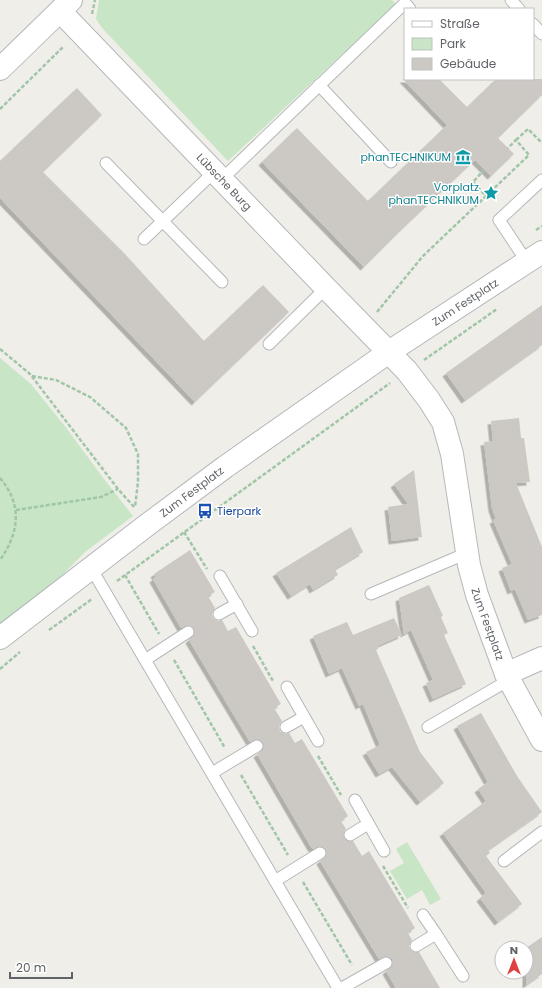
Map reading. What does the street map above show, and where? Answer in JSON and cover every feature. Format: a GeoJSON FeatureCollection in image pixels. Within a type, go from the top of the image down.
{"type":"FeatureCollection","features":[{"type":"Feature","properties":{"kind":"street","name":"Lübsche Burg"},"geometry":{"type":"LineString","coordinates":[[0,68],[65,6],[218,175],[389,352]]}},
{"type":"Feature","properties":{"kind":"street","name":"Zum Festplatz"},"geometry":{"type":"LineString","coordinates":[[0,638],[91,568],[141,517],[225,467],[389,352],[535,257]]}},
{"type":"Feature","properties":{"kind":"street","name":"Zum Festplatz"},"geometry":{"type":"LineString","coordinates":[[389,352],[407,371],[429,400],[442,422],[449,440],[458,486],[467,553],[477,595],[507,677],[542,740]]}},
{"type":"Feature","properties":{"kind":"street"},"geometry":{"type":"LineString","coordinates":[[507,677],[542,658]]}},
{"type":"Feature","properties":{"kind":"lane"},"geometry":{"type":"LineString","coordinates":[[511,0],[519,8]]}},
{"type":"Feature","properties":{"kind":"lane"},"geometry":{"type":"LineString","coordinates":[[144,239],[162,221],[218,175],[319,85],[406,4]]}},
{"type":"Feature","properties":{"kind":"lane"},"geometry":{"type":"LineString","coordinates":[[534,25],[542,34]]}},
{"type":"Feature","properties":{"kind":"lane"},"geometry":{"type":"LineString","coordinates":[[319,85],[391,162]]}},
{"type":"Feature","properties":{"kind":"lane"},"geometry":{"type":"LineString","coordinates":[[106,163],[222,282]]}},
{"type":"Feature","properties":{"kind":"lane"},"geometry":{"type":"LineString","coordinates":[[535,257],[498,220],[542,180]]}},
{"type":"Feature","properties":{"kind":"lane"},"geometry":{"type":"LineString","coordinates":[[269,344],[326,288]]}},
{"type":"Feature","properties":{"kind":"lane"},"geometry":{"type":"LineString","coordinates":[[371,594],[467,553]]}},
{"type":"Feature","properties":{"kind":"lane"},"geometry":{"type":"LineString","coordinates":[[91,568],[338,988]]}},
{"type":"Feature","properties":{"kind":"lane"},"geometry":{"type":"LineString","coordinates":[[220,576],[237,604],[251,636]]}},
{"type":"Feature","properties":{"kind":"lane"},"geometry":{"type":"LineString","coordinates":[[219,614],[237,604]]}},
{"type":"Feature","properties":{"kind":"lane"},"geometry":{"type":"LineString","coordinates":[[145,660],[188,632]]}},
{"type":"Feature","properties":{"kind":"lane"},"geometry":{"type":"LineString","coordinates":[[428,727],[507,677]]}},
{"type":"Feature","properties":{"kind":"lane"},"geometry":{"type":"LineString","coordinates":[[287,687],[318,741]]}},
{"type":"Feature","properties":{"kind":"lane"},"geometry":{"type":"LineString","coordinates":[[286,728],[304,717]]}},
{"type":"Feature","properties":{"kind":"lane"},"geometry":{"type":"LineString","coordinates":[[212,773],[257,746]]}},
{"type":"Feature","properties":{"kind":"lane"},"geometry":{"type":"LineString","coordinates":[[355,800],[364,826],[382,856]]}},
{"type":"Feature","properties":{"kind":"lane"},"geometry":{"type":"LineString","coordinates":[[350,835],[364,826]]}},
{"type":"Feature","properties":{"kind":"lane"},"geometry":{"type":"LineString","coordinates":[[504,861],[542,832]]}},
{"type":"Feature","properties":{"kind":"lane"},"geometry":{"type":"LineString","coordinates":[[275,881],[320,852]]}},
{"type":"Feature","properties":{"kind":"lane"},"geometry":{"type":"LineString","coordinates":[[423,915],[431,937],[463,976]]}},
{"type":"Feature","properties":{"kind":"lane"},"geometry":{"type":"LineString","coordinates":[[416,946],[431,937]]}},
{"type":"Feature","properties":{"kind":"lane"},"geometry":{"type":"LineString","coordinates":[[342,988],[386,963]]}},
{"type":"Feature","properties":{"kind":"path"},"geometry":{"type":"LineString","coordinates":[[92,18],[95,0]]}},
{"type":"Feature","properties":{"kind":"path"},"geometry":{"type":"LineString","coordinates":[[508,148],[528,129],[542,143]]}},
{"type":"Feature","properties":{"kind":"path"},"geometry":{"type":"LineString","coordinates":[[372,318],[423,256],[529,155],[516,140]]}},
{"type":"Feature","properties":{"kind":"path"},"geometry":{"type":"LineString","coordinates":[[484,170],[473,182],[486,196]]}},
{"type":"Feature","properties":{"kind":"path"},"geometry":{"type":"LineString","coordinates":[[48,630],[407,371],[503,305]]}},
{"type":"Feature","properties":{"kind":"path"},"geometry":{"type":"LineString","coordinates":[[0,349],[32,376],[118,490],[164,547]]}},
{"type":"Feature","properties":{"kind":"path"},"geometry":{"type":"LineString","coordinates":[[32,376],[56,380],[90,397],[126,428],[138,454],[138,482],[141,517]]}},
{"type":"Feature","properties":{"kind":"path"},"geometry":{"type":"LineString","coordinates":[[0,478],[14,500],[16,510],[16,528],[7,550],[0,560]]}},
{"type":"Feature","properties":{"kind":"path"},"geometry":{"type":"LineString","coordinates":[[16,510],[102,497],[118,490]]}},
{"type":"Feature","properties":{"kind":"path"},"geometry":{"type":"LineString","coordinates":[[184,532],[207,570]]}},
{"type":"Feature","properties":{"kind":"path"},"geometry":{"type":"LineString","coordinates":[[125,575],[360,978]]}},
{"type":"Feature","properties":{"kind":"path"},"geometry":{"type":"LineString","coordinates":[[251,636],[273,681]]}},
{"type":"Feature","properties":{"kind":"path"},"geometry":{"type":"LineString","coordinates":[[0,669],[24,649]]}},
{"type":"Feature","properties":{"kind":"path"},"geometry":{"type":"LineString","coordinates":[[317,755],[364,826]]}},
{"type":"Feature","properties":{"kind":"path"},"geometry":{"type":"LineString","coordinates":[[382,856],[431,937]]}},
{"type":"Feature","properties":{"kind":"green space"},"geometry":{"type":"Polygon","coordinates":[[[99,0],[392,0],[396,4],[228,161],[102,28],[96,19],[99,0]]]}},
{"type":"Feature","properties":{"kind":"green space"},"geometry":{"type":"Polygon","coordinates":[[[0,358],[31,384],[133,516],[85,552],[0,638],[0,358]]]}},
{"type":"Feature","properties":{"kind":"green space"},"geometry":{"type":"Polygon","coordinates":[[[407,842],[441,899],[430,905],[422,890],[407,899],[390,871],[404,863],[396,849],[407,842]]]}},
{"type":"Feature","properties":{"kind":"building","name":"phanTECHNIKUM"},"geometry":{"type":"Polygon","coordinates":[[[403,79],[440,80],[467,107],[495,80],[542,79],[542,95],[498,138],[514,154],[491,176],[475,160],[364,267],[262,162],[297,128],[368,201],[447,125],[403,79]]]}},
{"type":"Feature","properties":{"kind":"building"},"geometry":{"type":"Polygon","coordinates":[[[77,88],[102,115],[43,172],[125,254],[204,341],[263,285],[289,312],[195,402],[0,198],[0,161],[77,88]]]}},
{"type":"Feature","properties":{"kind":"building"},"geometry":{"type":"Polygon","coordinates":[[[542,305],[542,345],[465,400],[446,373],[542,305]]]}},
{"type":"Feature","properties":{"kind":"building"},"geometry":{"type":"Polygon","coordinates":[[[519,418],[521,438],[524,438],[530,482],[516,483],[542,547],[542,615],[528,620],[515,589],[511,591],[502,568],[512,564],[493,520],[496,519],[492,508],[484,442],[493,441],[491,421],[519,418]]]}},
{"type":"Feature","properties":{"kind":"building"},"geometry":{"type":"Polygon","coordinates":[[[414,470],[422,537],[392,541],[388,507],[408,504],[394,484],[414,470]]]}},
{"type":"Feature","properties":{"kind":"building"},"geometry":{"type":"Polygon","coordinates":[[[351,527],[363,552],[335,569],[338,575],[313,590],[310,584],[291,596],[276,573],[351,527]]]}},
{"type":"Feature","properties":{"kind":"building"},"geometry":{"type":"Polygon","coordinates":[[[190,550],[215,592],[208,596],[215,608],[212,614],[213,618],[218,621],[222,620],[228,631],[236,627],[281,704],[274,708],[282,721],[279,726],[280,731],[286,734],[289,733],[295,743],[302,739],[348,816],[341,821],[346,829],[344,832],[344,838],[347,841],[353,841],[362,856],[369,851],[415,928],[408,933],[412,940],[409,946],[410,949],[413,952],[419,952],[440,988],[396,988],[386,971],[392,966],[392,959],[386,956],[379,959],[320,861],[326,856],[326,850],[320,846],[313,849],[311,847],[257,754],[263,750],[263,743],[257,739],[250,742],[189,640],[194,635],[194,629],[188,625],[181,628],[153,579],[156,577],[154,574],[190,550]]]}},
{"type":"Feature","properties":{"kind":"building"},"geometry":{"type":"Polygon","coordinates":[[[429,585],[443,616],[441,617],[448,633],[444,635],[466,684],[433,699],[426,683],[433,680],[411,630],[404,634],[399,598],[429,585]]]}},
{"type":"Feature","properties":{"kind":"building"},"geometry":{"type":"Polygon","coordinates":[[[394,618],[402,635],[377,646],[378,649],[376,650],[420,752],[444,783],[420,802],[392,767],[379,774],[366,752],[380,745],[363,704],[359,706],[342,668],[329,674],[313,636],[347,622],[353,635],[394,618]]]}},
{"type":"Feature","properties":{"kind":"building"},"geometry":{"type":"Polygon","coordinates":[[[481,713],[517,776],[542,812],[488,850],[490,853],[486,856],[522,904],[498,922],[480,898],[486,893],[443,833],[486,801],[478,789],[488,782],[457,726],[481,713]]]}},
{"type":"Feature","properties":{"kind":"building"},"geometry":{"type":"Polygon","coordinates":[[[542,937],[542,974],[534,980],[534,942],[542,937]]]}},
{"type":"Feature","properties":{"kind":"building"},"geometry":{"type":"Polygon","coordinates":[[[526,980],[533,980],[526,985],[526,980]]]}},
{"type":"Feature","properties":{"kind":"place","name":"phanTECHNIKUM"},"geometry":{"type":"Point","coordinates":[463,157]}},
{"type":"Feature","properties":{"kind":"place","name":"Vorplatz phanTECHNIKUM"},"geometry":{"type":"Point","coordinates":[491,193]}},
{"type":"Feature","properties":{"kind":"place","name":"Tierpark"},"geometry":{"type":"Point","coordinates":[205,511]}}]}
